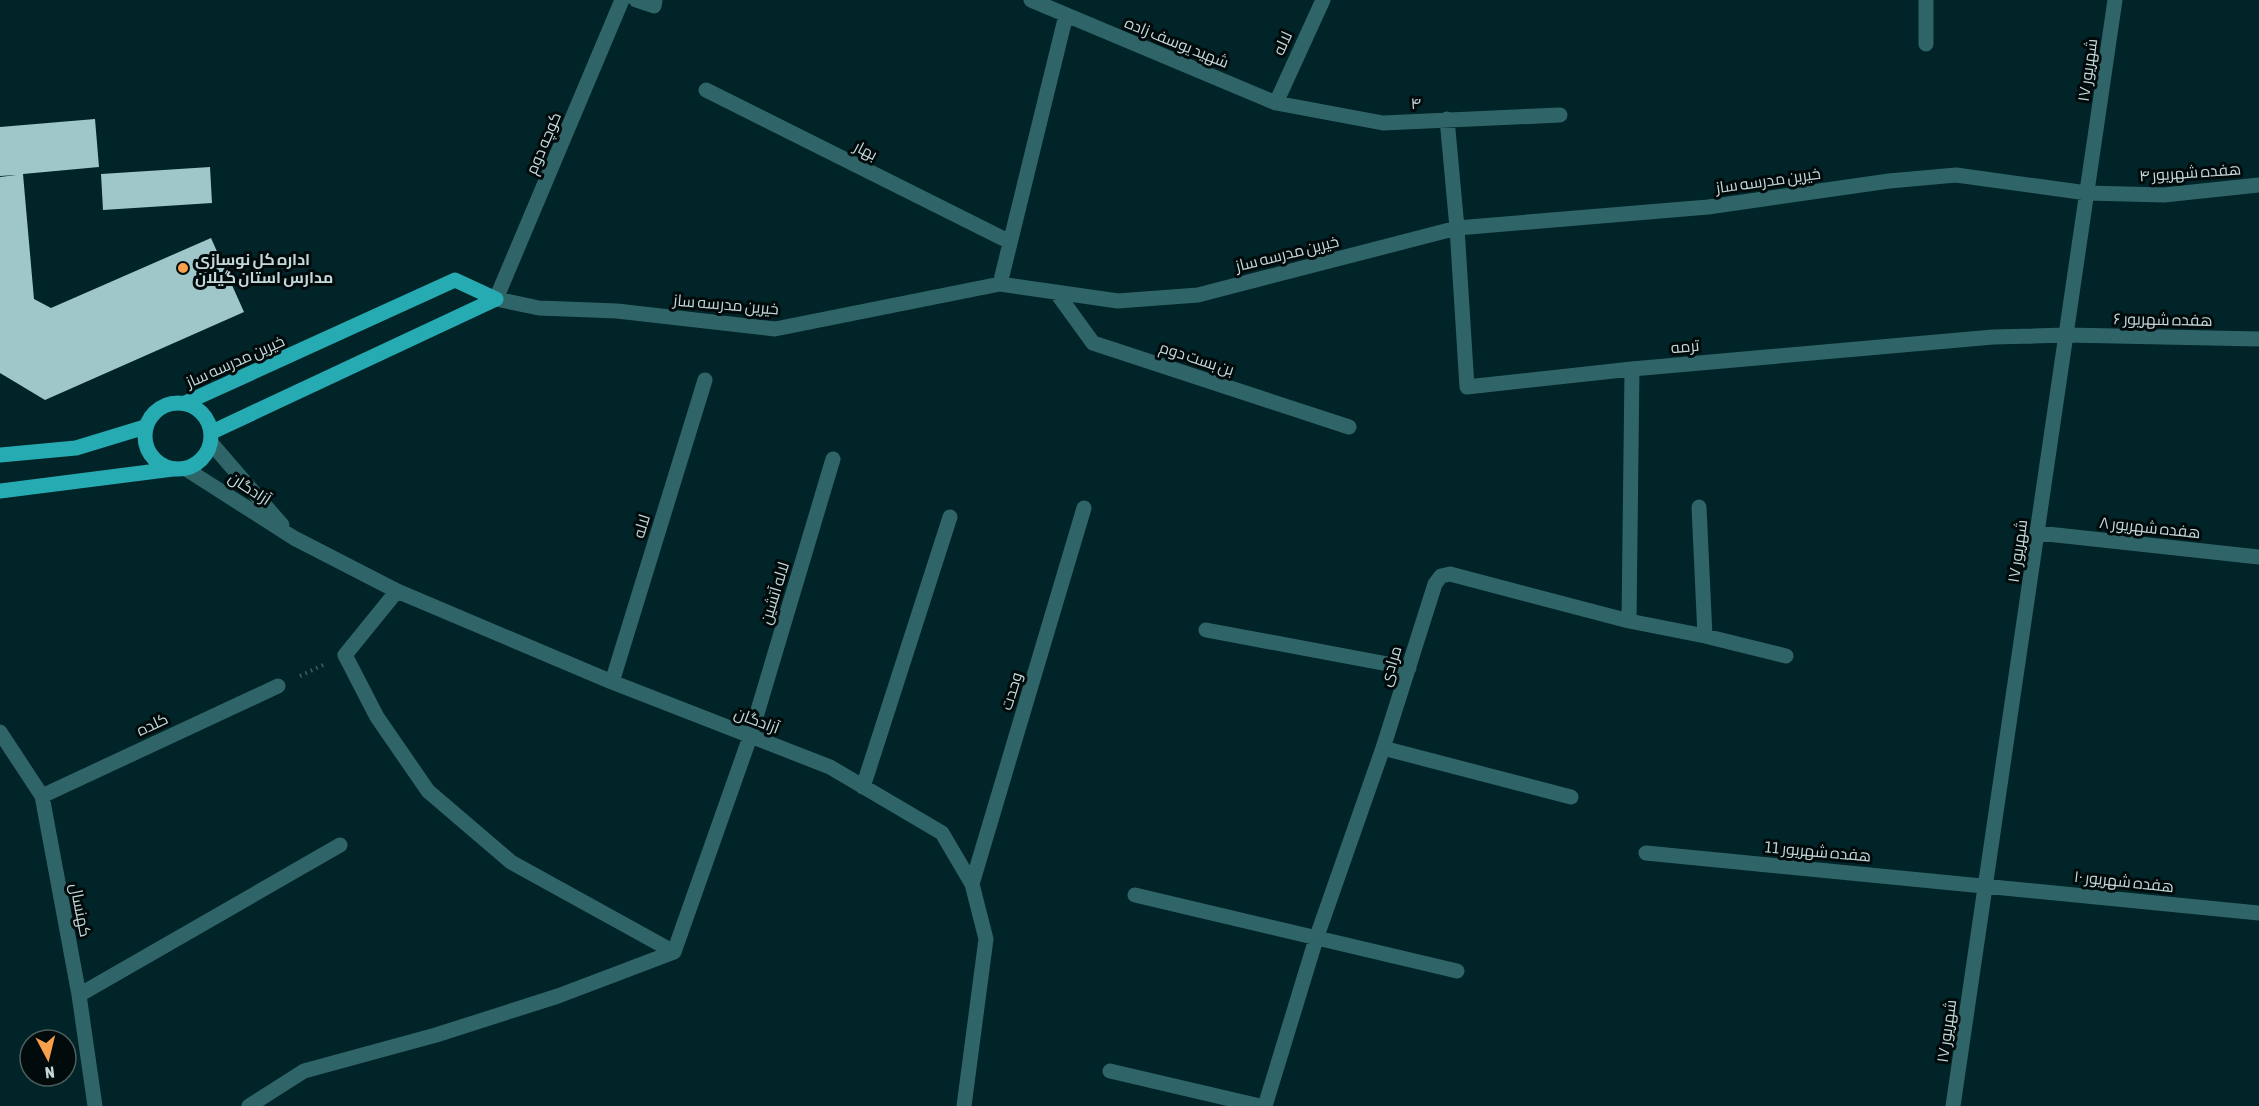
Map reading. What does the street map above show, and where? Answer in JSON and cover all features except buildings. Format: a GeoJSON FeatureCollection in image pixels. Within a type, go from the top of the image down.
{"type":"FeatureCollection","features":[{"type":"Feature","properties":{"kind":"main road","name":"خیرین مدرسه ساز"},"geometry":{"type":"LineString","coordinates":[[185,403],[455,280],[496,299]]}},
{"type":"Feature","properties":{"kind":"main road"},"geometry":{"type":"LineString","coordinates":[[211,437],[496,299]]}},
{"type":"Feature","properties":{"kind":"main road"},"geometry":{"type":"LineString","coordinates":[[0,491],[180,469],[197,463],[206,454],[211,437],[201,411],[185,403],[176,402],[162,406],[151,415],[145,427],[144,439],[153,459],[162,466],[180,469]]}},
{"type":"Feature","properties":{"kind":"main road"},"geometry":{"type":"LineString","coordinates":[[0,455],[76,448],[145,427]]}},
{"type":"Feature","properties":{"kind":"street","name":"کوچه دوم"},"geometry":{"type":"LineString","coordinates":[[496,299],[622,0]]}},
{"type":"Feature","properties":{"kind":"street"},"geometry":{"type":"LineString","coordinates":[[636,0],[654,6],[655,0]]}},
{"type":"Feature","properties":{"kind":"street","name":"شهید یوسف زاده"},"geometry":{"type":"LineString","coordinates":[[1031,0],[1276,103]]}},
{"type":"Feature","properties":{"kind":"street","name":"لاله"},"geometry":{"type":"LineString","coordinates":[[1276,103],[1323,0]]}},
{"type":"Feature","properties":{"kind":"street"},"geometry":{"type":"LineString","coordinates":[[1926,0],[1926,44]]}},
{"type":"Feature","properties":{"kind":"street","name":"۱۷ شهریور"},"geometry":{"type":"LineString","coordinates":[[1953,1106],[2115,0]]}},
{"type":"Feature","properties":{"kind":"street"},"geometry":{"type":"LineString","coordinates":[[1000,284],[1066,15]]}},
{"type":"Feature","properties":{"kind":"street","name":"بهار"},"geometry":{"type":"LineString","coordinates":[[706,90],[1010,242]]}},
{"type":"Feature","properties":{"kind":"street","name":"۴"},"geometry":{"type":"LineString","coordinates":[[1276,103],[1383,123],[1560,115]]}},
{"type":"Feature","properties":{"kind":"street"},"geometry":{"type":"LineString","coordinates":[[1447,119],[1457,228]]}},
{"type":"Feature","properties":{"kind":"street","name":"خیرین مدرسه ساز"},"geometry":{"type":"LineString","coordinates":[[496,299],[539,308],[617,312],[775,329],[1000,284],[1118,301],[1198,295],[1457,228],[1708,207],[1889,181],[1956,175],[2087,193]]}},
{"type":"Feature","properties":{"kind":"street","name":"هفده شهریور ۴"},"geometry":{"type":"LineString","coordinates":[[2087,193],[2164,195],[2259,186]]}},
{"type":"Feature","properties":{"kind":"street","name":"ترمه"},"geometry":{"type":"LineString","coordinates":[[1457,228],[1467,387],[1632,369],[1993,336],[2067,335]]}},
{"type":"Feature","properties":{"kind":"street","name":"بن بست دوم"},"geometry":{"type":"LineString","coordinates":[[1056,292],[1093,343],[1349,427]]}},
{"type":"Feature","properties":{"kind":"street","name":"هفده شهریور ۶"},"geometry":{"type":"LineString","coordinates":[[2067,335],[2259,339]]}},
{"type":"Feature","properties":{"kind":"street"},"geometry":{"type":"LineString","coordinates":[[1629,621],[1632,369]]}},
{"type":"Feature","properties":{"kind":"street","name":"لاله"},"geometry":{"type":"LineString","coordinates":[[612,682],[705,380]]}},
{"type":"Feature","properties":{"kind":"street","name":"آزادگان"},"geometry":{"type":"LineString","coordinates":[[211,437],[294,538]]}},
{"type":"Feature","properties":{"kind":"street","name":"لاله آتشین"},"geometry":{"type":"LineString","coordinates":[[674,952],[750,737],[833,459]]}},
{"type":"Feature","properties":{"kind":"street","name":"آزادگان"},"geometry":{"type":"LineString","coordinates":[[180,469],[294,538],[397,591],[612,682],[830,767],[942,834],[972,884],[986,939],[963,1106]]}},
{"type":"Feature","properties":{"kind":"street"},"geometry":{"type":"LineString","coordinates":[[1699,507],[1705,636]]}},
{"type":"Feature","properties":{"kind":"street","name":"وحدت"},"geometry":{"type":"LineString","coordinates":[[972,884],[1084,508]]}},
{"type":"Feature","properties":{"kind":"street"},"geometry":{"type":"LineString","coordinates":[[863,787],[950,517]]}},
{"type":"Feature","properties":{"kind":"street","name":"هفده شهریور ۸"},"geometry":{"type":"LineString","coordinates":[[2038,533],[2259,556]]}},
{"type":"Feature","properties":{"kind":"street","name":"مرادی"},"geometry":{"type":"LineString","coordinates":[[1265,1106],[1316,939],[1383,748],[1435,584],[1442,576],[1450,574],[1629,621],[1705,636],[1786,657]]}},
{"type":"Feature","properties":{"kind":"street"},"geometry":{"type":"LineString","coordinates":[[397,591],[345,655],[377,717],[428,790],[511,862],[674,952]]}},
{"type":"Feature","properties":{"kind":"street"},"geometry":{"type":"LineString","coordinates":[[1206,630],[1409,668]]}},
{"type":"Feature","properties":{"kind":"street","name":"کلده"},"geometry":{"type":"LineString","coordinates":[[42,796],[278,686]]}},
{"type":"Feature","properties":{"kind":"street","name":"کهنسال"},"geometry":{"type":"LineString","coordinates":[[0,732],[42,796],[79,995],[95,1106]]}},
{"type":"Feature","properties":{"kind":"street"},"geometry":{"type":"LineString","coordinates":[[1383,748],[1571,797]]}},
{"type":"Feature","properties":{"kind":"street"},"geometry":{"type":"LineString","coordinates":[[79,995],[340,845]]}},
{"type":"Feature","properties":{"kind":"street","name":"هفده شهریور 11"},"geometry":{"type":"LineString","coordinates":[[1646,853],[1986,885]]}},
{"type":"Feature","properties":{"kind":"street","name":"هفده شهریور ۱۰"},"geometry":{"type":"LineString","coordinates":[[1986,885],[2259,913]]}},
{"type":"Feature","properties":{"kind":"street"},"geometry":{"type":"LineString","coordinates":[[1135,895],[1457,971]]}},
{"type":"Feature","properties":{"kind":"street"},"geometry":{"type":"LineString","coordinates":[[249,1106],[304,1071],[447,1032],[558,996],[674,952]]}},
{"type":"Feature","properties":{"kind":"street"},"geometry":{"type":"LineString","coordinates":[[1110,1071],[1260,1106]]}},
{"type":"Feature","properties":{"kind":"path"},"geometry":{"type":"LineString","coordinates":[[278,686],[345,655]]}},
{"type":"Feature","properties":{"kind":"place","name":"اداره کل نوسازی مدارس استان گیلان"},"geometry":{"type":"Point","coordinates":[183,268]}}]}
